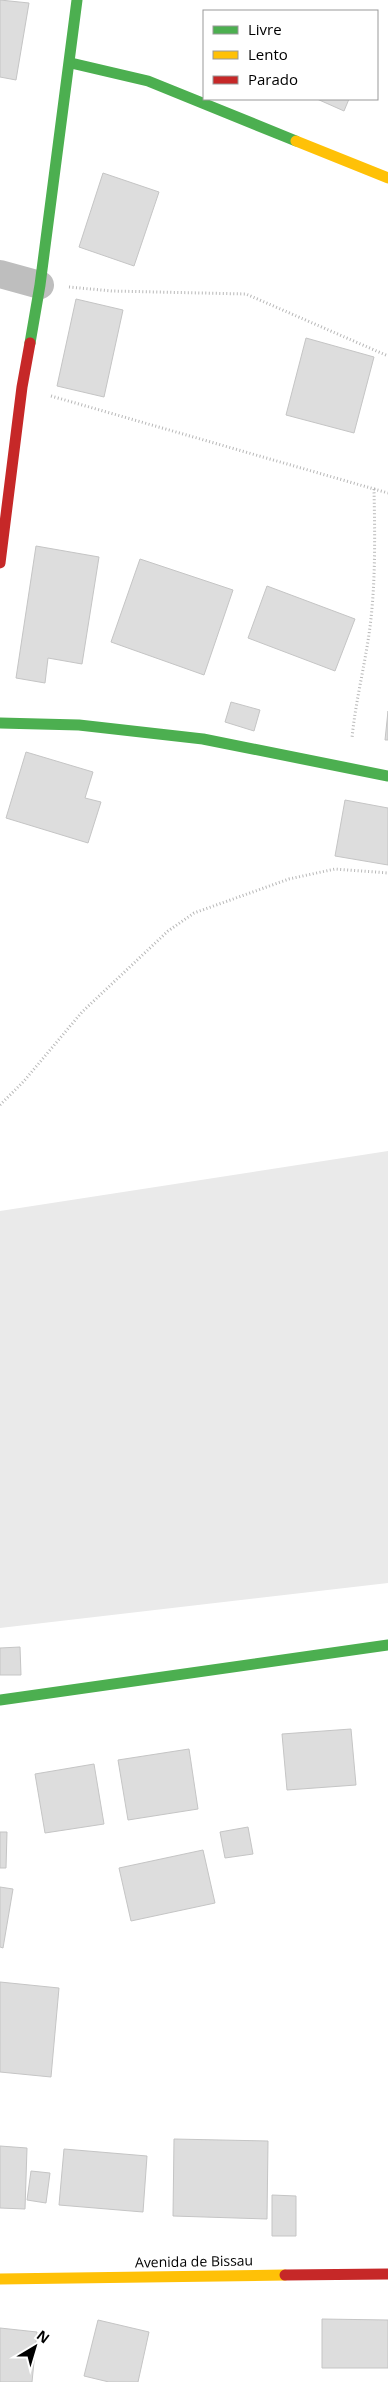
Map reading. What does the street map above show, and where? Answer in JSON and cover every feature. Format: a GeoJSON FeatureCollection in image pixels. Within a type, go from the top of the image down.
{"type":"FeatureCollection","features":[{"type":"Feature","properties":{"kind":"street"},"geometry":{"type":"LineString","coordinates":[[0,563],[22,388],[40,285],[71,63],[77,0]]}},
{"type":"Feature","properties":{"kind":"street"},"geometry":{"type":"LineString","coordinates":[[71,63],[148,81],[388,178]]}},
{"type":"Feature","properties":{"kind":"street"},"geometry":{"type":"LineString","coordinates":[[0,274],[40,285]]}},
{"type":"Feature","properties":{"kind":"street"},"geometry":{"type":"LineString","coordinates":[[0,723],[79,725],[203,739],[388,776]]}},
{"type":"Feature","properties":{"kind":"street"},"geometry":{"type":"LineString","coordinates":[[0,1700],[388,1645]]}},
{"type":"Feature","properties":{"kind":"street","name":"Avenida de Bissau"},"geometry":{"type":"LineString","coordinates":[[0,2279],[388,2274]]}},
{"type":"Feature","properties":{"kind":"path"},"geometry":{"type":"LineString","coordinates":[[40,285],[112,290],[246,294],[388,356]]}},
{"type":"Feature","properties":{"kind":"path"},"geometry":{"type":"LineString","coordinates":[[22,388],[388,493]]}},
{"type":"Feature","properties":{"kind":"path"},"geometry":{"type":"LineString","coordinates":[[349,768],[354,721],[368,646],[375,549],[374,489]]}},
{"type":"Feature","properties":{"kind":"path"},"geometry":{"type":"LineString","coordinates":[[0,1104],[24,1080],[82,1012],[168,931],[194,913],[289,879],[335,869],[388,873]]}},
{"type":"Feature","properties":{"kind":"shaded area"},"geometry":{"type":"Polygon","coordinates":[[[388,1151],[388,1583],[0,1628],[0,1211],[388,1151]]]}},
{"type":"Feature","properties":{"kind":"building"},"geometry":{"type":"Polygon","coordinates":[[[0,0],[29,3],[16,80],[0,77],[0,0]]]}},
{"type":"Feature","properties":{"kind":"building"},"geometry":{"type":"Polygon","coordinates":[[[319,100],[349,100],[344,111],[319,100]]]}},
{"type":"Feature","properties":{"kind":"building"},"geometry":{"type":"Polygon","coordinates":[[[103,173],[159,192],[134,266],[79,247],[103,173]]]}},
{"type":"Feature","properties":{"kind":"building"},"geometry":{"type":"Polygon","coordinates":[[[76,299],[123,310],[104,397],[57,386],[76,299]]]}},
{"type":"Feature","properties":{"kind":"building"},"geometry":{"type":"Polygon","coordinates":[[[306,338],[374,357],[354,433],[286,415],[306,338]]]}},
{"type":"Feature","properties":{"kind":"building"},"geometry":{"type":"Polygon","coordinates":[[[36,546],[99,557],[82,664],[48,658],[45,683],[16,678],[36,546]]]}},
{"type":"Feature","properties":{"kind":"building"},"geometry":{"type":"Polygon","coordinates":[[[140,559],[233,590],[204,675],[111,642],[140,559]]]}},
{"type":"Feature","properties":{"kind":"building"},"geometry":{"type":"Polygon","coordinates":[[[267,586],[355,619],[335,671],[248,638],[267,586]]]}},
{"type":"Feature","properties":{"kind":"building"},"geometry":{"type":"Polygon","coordinates":[[[231,702],[260,710],[254,731],[225,722],[231,702]]]}},
{"type":"Feature","properties":{"kind":"building"},"geometry":{"type":"Polygon","coordinates":[[[388,711],[388,740],[385,740],[388,711]]]}},
{"type":"Feature","properties":{"kind":"building"},"geometry":{"type":"Polygon","coordinates":[[[26,752],[93,772],[85,798],[101,802],[88,843],[6,818],[26,752]]]}},
{"type":"Feature","properties":{"kind":"building"},"geometry":{"type":"Polygon","coordinates":[[[345,800],[388,808],[388,865],[335,856],[345,800]]]}},
{"type":"Feature","properties":{"kind":"building"},"geometry":{"type":"Polygon","coordinates":[[[20,1647],[21,1675],[0,1675],[0,1648],[20,1647]]]}},
{"type":"Feature","properties":{"kind":"building"},"geometry":{"type":"Polygon","coordinates":[[[351,1729],[356,1785],[287,1790],[282,1734],[351,1729]]]}},
{"type":"Feature","properties":{"kind":"building"},"geometry":{"type":"Polygon","coordinates":[[[189,1749],[198,1809],[128,1820],[118,1760],[189,1749]]]}},
{"type":"Feature","properties":{"kind":"building"},"geometry":{"type":"Polygon","coordinates":[[[94,1764],[104,1824],[45,1833],[35,1774],[94,1764]]]}},
{"type":"Feature","properties":{"kind":"building"},"geometry":{"type":"Polygon","coordinates":[[[248,1827],[253,1854],[225,1858],[220,1832],[248,1827]]]}},
{"type":"Feature","properties":{"kind":"building"},"geometry":{"type":"Polygon","coordinates":[[[0,1832],[7,1832],[6,1868],[0,1868],[0,1832]]]}},
{"type":"Feature","properties":{"kind":"building"},"geometry":{"type":"Polygon","coordinates":[[[203,1850],[215,1903],[131,1921],[119,1868],[203,1850]]]}},
{"type":"Feature","properties":{"kind":"building"},"geometry":{"type":"Polygon","coordinates":[[[0,1887],[13,1889],[3,1948],[0,1947],[0,1887]]]}},
{"type":"Feature","properties":{"kind":"building"},"geometry":{"type":"Polygon","coordinates":[[[0,1982],[59,1988],[51,2077],[0,2072],[0,1982]]]}},
{"type":"Feature","properties":{"kind":"building"},"geometry":{"type":"Polygon","coordinates":[[[174,2139],[268,2141],[267,2219],[173,2216],[174,2139]]]}},
{"type":"Feature","properties":{"kind":"building"},"geometry":{"type":"Polygon","coordinates":[[[0,2146],[27,2148],[25,2209],[0,2208],[0,2146]]]}},
{"type":"Feature","properties":{"kind":"building"},"geometry":{"type":"Polygon","coordinates":[[[64,2149],[147,2156],[143,2212],[59,2205],[64,2149]]]}},
{"type":"Feature","properties":{"kind":"building"},"geometry":{"type":"Polygon","coordinates":[[[31,2171],[50,2173],[46,2203],[27,2200],[31,2171]]]}},
{"type":"Feature","properties":{"kind":"building"},"geometry":{"type":"Polygon","coordinates":[[[272,2195],[296,2196],[296,2236],[272,2236],[272,2195]]]}},
{"type":"Feature","properties":{"kind":"building"},"geometry":{"type":"Polygon","coordinates":[[[322,2319],[388,2320],[388,2368],[322,2368],[322,2319]]]}},
{"type":"Feature","properties":{"kind":"building"},"geometry":{"type":"Polygon","coordinates":[[[98,2320],[149,2332],[138,2382],[109,2382],[84,2376],[98,2320]]]}},
{"type":"Feature","properties":{"kind":"building"},"geometry":{"type":"Polygon","coordinates":[[[0,2328],[37,2332],[32,2382],[0,2382],[0,2328]]]}},
{"type":"Feature","properties":{"kind":"traffic: fast"},"geometry":{"type":"LineString","coordinates":[[30,343],[40,285],[77,0]]}},
{"type":"Feature","properties":{"kind":"traffic: fast"},"geometry":{"type":"LineString","coordinates":[[71,63],[148,81],[296,141]]}},
{"type":"Feature","properties":{"kind":"traffic: fast"},"geometry":{"type":"LineString","coordinates":[[0,723],[79,725],[203,739],[388,776]]}},
{"type":"Feature","properties":{"kind":"traffic: fast"},"geometry":{"type":"LineString","coordinates":[[0,1700],[388,1645]]}},
{"type":"Feature","properties":{"kind":"traffic: slow"},"geometry":{"type":"LineString","coordinates":[[296,141],[388,178]]}},
{"type":"Feature","properties":{"kind":"traffic: slow"},"geometry":{"type":"LineString","coordinates":[[0,2279],[285,2275]]}},
{"type":"Feature","properties":{"kind":"traffic: jam"},"geometry":{"type":"LineString","coordinates":[[0,563],[22,387],[30,343]]}},
{"type":"Feature","properties":{"kind":"traffic: jam"},"geometry":{"type":"LineString","coordinates":[[285,2275],[388,2274]]}}]}
